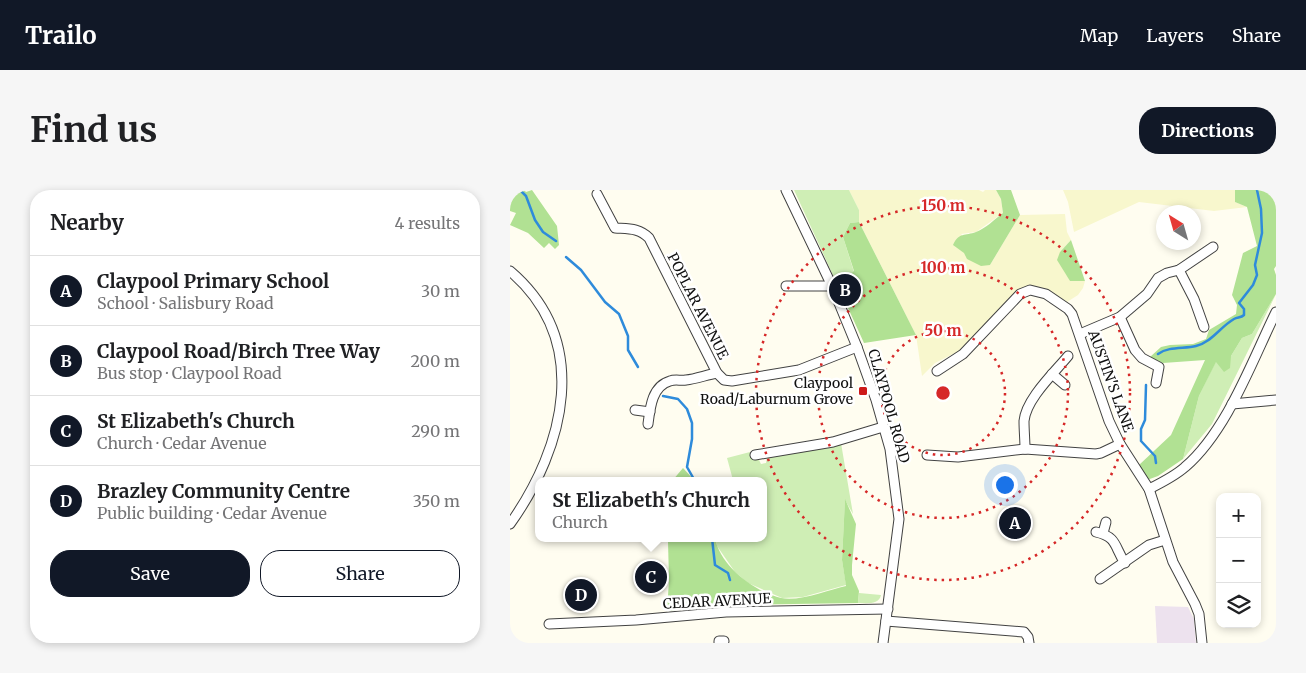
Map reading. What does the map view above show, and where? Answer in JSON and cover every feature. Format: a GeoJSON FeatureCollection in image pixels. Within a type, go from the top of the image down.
{"type":"FeatureCollection","features":[{"type":"Feature","properties":{"kind":"street","name":"CLAYPOOL ROAD"},"geometry":{"type":"LineString","coordinates":[[786,190],[832,286],[857,347],[883,426],[891,457],[899,519],[883,643]]}},
{"type":"Feature","properties":{"kind":"street","name":"POPLAR AVENUE"},"geometry":{"type":"LineString","coordinates":[[597,194],[615,228],[635,229],[641,231],[649,238],[717,373],[724,380],[732,381],[799,370],[857,347]]}},
{"type":"Feature","properties":{"kind":"street"},"geometry":{"type":"LineString","coordinates":[[1080,334],[1120,317],[1147,294],[1158,278],[1179,270],[1201,251],[1213,247]]}},
{"type":"Feature","properties":{"kind":"street"},"geometry":{"type":"LineString","coordinates":[[1179,270],[1194,299],[1204,327]]}},
{"type":"Feature","properties":{"kind":"street"},"geometry":{"type":"LineString","coordinates":[[510,271],[541,307],[557,343],[562,368],[562,395],[559,419],[549,452],[537,477]]}},
{"type":"Feature","properties":{"kind":"street"},"geometry":{"type":"LineString","coordinates":[[786,286],[832,286]]}},
{"type":"Feature","properties":{"kind":"street","name":"AUSTIN'S LANE"},"geometry":{"type":"LineString","coordinates":[[937,371],[963,354],[1020,294],[1030,290],[1046,294],[1068,309],[1080,334],[1109,421],[1120,444],[1149,489],[1173,562],[1199,614],[1202,643]]}},
{"type":"Feature","properties":{"kind":"street"},"geometry":{"type":"LineString","coordinates":[[1149,489],[1185,468],[1197,456],[1219,427],[1276,312]]}},
{"type":"Feature","properties":{"kind":"street"},"geometry":{"type":"LineString","coordinates":[[1120,317],[1135,350],[1142,358],[1159,367],[1156,383]]}},
{"type":"Feature","properties":{"kind":"street"},"geometry":{"type":"LineString","coordinates":[[1025,449],[1024,420],[1027,410],[1035,396],[1068,356]]}},
{"type":"Feature","properties":{"kind":"street"},"geometry":{"type":"LineString","coordinates":[[648,424],[656,392],[661,385],[671,380],[686,380],[717,373]]}},
{"type":"Feature","properties":{"kind":"street"},"geometry":{"type":"LineString","coordinates":[[1052,374],[1065,385]]}},
{"type":"Feature","properties":{"kind":"street"},"geometry":{"type":"LineString","coordinates":[[1232,404],[1276,400]]}},
{"type":"Feature","properties":{"kind":"street"},"geometry":{"type":"LineString","coordinates":[[635,410],[650,412]]}},
{"type":"Feature","properties":{"kind":"street"},"geometry":{"type":"LineString","coordinates":[[760,457],[833,442],[883,426]]}},
{"type":"Feature","properties":{"kind":"street"},"geometry":{"type":"LineString","coordinates":[[932,453],[958,456],[1025,449],[1096,454],[1120,444]]}},
{"type":"Feature","properties":{"kind":"street"},"geometry":{"type":"LineString","coordinates":[[510,524],[525,503],[535,482]]}},
{"type":"Feature","properties":{"kind":"street"},"geometry":{"type":"LineString","coordinates":[[1106,522],[1099,533],[1112,538],[1125,563]]}},
{"type":"Feature","properties":{"kind":"street"},"geometry":{"type":"LineString","coordinates":[[1100,579],[1149,545],[1165,540]]}},
{"type":"Feature","properties":{"kind":"street","name":"CEDAR AVENUE"},"geometry":{"type":"LineString","coordinates":[[549,624],[636,620],[726,612],[888,609]]}},
{"type":"Feature","properties":{"kind":"street"},"geometry":{"type":"LineString","coordinates":[[886,621],[1024,632],[1028,640]]}},
{"type":"Feature","properties":{"kind":"shaded area"},"geometry":{"type":"Polygon","coordinates":[[[1155,606],[1188,607],[1194,619],[1196,643],[1157,643],[1155,606]]]}},
{"type":"Feature","properties":{"kind":"green space"},"geometry":{"type":"Polygon","coordinates":[[[515,190],[524,190],[526,192],[532,190],[557,226],[559,245],[555,249],[549,243],[544,248],[528,233],[510,225],[516,213],[510,211],[510,193],[515,190]]]}},
{"type":"Feature","properties":{"kind":"green space"},"geometry":{"type":"Polygon","coordinates":[[[794,190],[849,190],[859,210],[859,222],[850,223],[843,237],[854,272],[838,286],[794,190]]]}},
{"type":"Feature","properties":{"kind":"green space"},"geometry":{"type":"Polygon","coordinates":[[[849,190],[979,190],[983,192],[985,190],[996,190],[1001,199],[1003,213],[976,232],[961,234],[990,265],[1020,215],[1065,214],[1067,232],[1071,240],[1060,252],[1070,281],[1085,281],[1083,288],[1078,295],[1067,302],[1047,290],[1032,288],[963,349],[935,363],[922,376],[916,335],[859,222],[859,210],[849,190]]]}},
{"type":"Feature","properties":{"kind":"green space"},"geometry":{"type":"Polygon","coordinates":[[[996,190],[1011,190],[1020,215],[990,265],[981,266],[967,259],[964,253],[953,245],[960,236],[979,231],[1003,213],[1001,199],[996,190]]]}},
{"type":"Feature","properties":{"kind":"green space"},"geometry":{"type":"Polygon","coordinates":[[[1063,190],[1235,190],[1235,202],[1247,207],[1214,211],[1201,209],[1201,205],[1164,205],[1139,202],[1074,232],[1068,202],[1063,190]]]}},
{"type":"Feature","properties":{"kind":"green space"},"geometry":{"type":"Polygon","coordinates":[[[1235,190],[1273,190],[1276,201],[1276,266],[1274,269],[1276,275],[1276,294],[1252,334],[1242,338],[1231,356],[1230,368],[1224,372],[1216,362],[1199,396],[1183,459],[1158,476],[1147,480],[1139,465],[1171,435],[1205,360],[1163,363],[1150,357],[1161,347],[1193,344],[1206,339],[1209,330],[1236,314],[1237,305],[1232,295],[1243,253],[1257,246],[1247,207],[1235,202],[1235,190]]]}},
{"type":"Feature","properties":{"kind":"green space"},"geometry":{"type":"Polygon","coordinates":[[[859,222],[916,335],[864,343],[838,286],[854,271],[843,237],[850,223],[859,222]]]}},
{"type":"Feature","properties":{"kind":"green space"},"geometry":{"type":"Polygon","coordinates":[[[1071,240],[1085,281],[1070,281],[1057,260],[1060,252],[1071,240]]]}},
{"type":"Feature","properties":{"kind":"green space"},"geometry":{"type":"Polygon","coordinates":[[[1276,294],[1212,424],[1183,459],[1199,396],[1216,361],[1231,356],[1242,338],[1252,334],[1276,294]]]}},
{"type":"Feature","properties":{"kind":"green space"},"geometry":{"type":"Polygon","coordinates":[[[841,443],[853,514],[845,500],[842,560],[846,585],[803,597],[782,598],[748,583],[735,572],[717,546],[716,542],[767,542],[767,477],[732,477],[727,458],[750,452],[752,459],[758,458],[761,464],[766,463],[767,457],[841,443]]]}},
{"type":"Feature","properties":{"kind":"green space"},"geometry":{"type":"Polygon","coordinates":[[[683,468],[691,477],[675,477],[683,468]]]}},
{"type":"Feature","properties":{"kind":"green space"},"geometry":{"type":"Polygon","coordinates":[[[845,499],[856,524],[852,575],[859,591],[858,603],[723,605],[667,611],[669,580],[668,542],[716,542],[731,568],[750,584],[771,595],[788,599],[805,597],[846,586],[842,560],[845,499]]]}},
{"type":"Feature","properties":{"kind":"green space"},"geometry":{"type":"Polygon","coordinates":[[[859,593],[881,595],[875,602],[858,603],[859,593]]]}},
{"type":"Feature","properties":{"kind":"waterway"},"geometry":{"type":"LineString","coordinates":[[520,190],[526,196],[535,220],[543,232],[556,241]]}},
{"type":"Feature","properties":{"kind":"waterway"},"geometry":{"type":"LineString","coordinates":[[1158,354],[1162,351],[1202,344],[1229,322],[1244,315],[1244,309],[1239,303],[1253,285],[1257,275],[1255,265],[1262,233],[1261,209],[1257,190]]}},
{"type":"Feature","properties":{"kind":"waterway"},"geometry":{"type":"LineString","coordinates":[[566,257],[581,270],[605,302],[619,314],[628,336],[628,350],[638,367]]}},
{"type":"Feature","properties":{"kind":"waterway"},"geometry":{"type":"LineString","coordinates":[[1146,385],[1145,420],[1141,429],[1141,441],[1155,456],[1156,463]]}},
{"type":"Feature","properties":{"kind":"waterway"},"geometry":{"type":"LineString","coordinates":[[663,396],[678,399],[687,409],[692,423],[692,439],[687,467],[693,477]]}},
{"type":"Feature","properties":{"kind":"waterway"},"geometry":{"type":"LineString","coordinates":[[712,542],[715,565],[728,573],[730,580]]}},
{"type":"Feature","properties":{"kind":"place","name":"Claypool Road/Birch Tree Way"},"geometry":{"type":"Point","coordinates":[845,290]}},
{"type":"Feature","properties":{"kind":"place","name":"Claypool Road/Laburnum Grove"},"geometry":{"type":"Point","coordinates":[863,391]}},
{"type":"Feature","properties":{"kind":"place","name":"Claypool Primary School"},"geometry":{"type":"Point","coordinates":[1015,523]}},
{"type":"Feature","properties":{"kind":"place","name":"St Elizabeth's Church"},"geometry":{"type":"Point","coordinates":[651,577]}},
{"type":"Feature","properties":{"kind":"place","name":"Brazley Community Centre"},"geometry":{"type":"Point","coordinates":[581,595]}}]}
